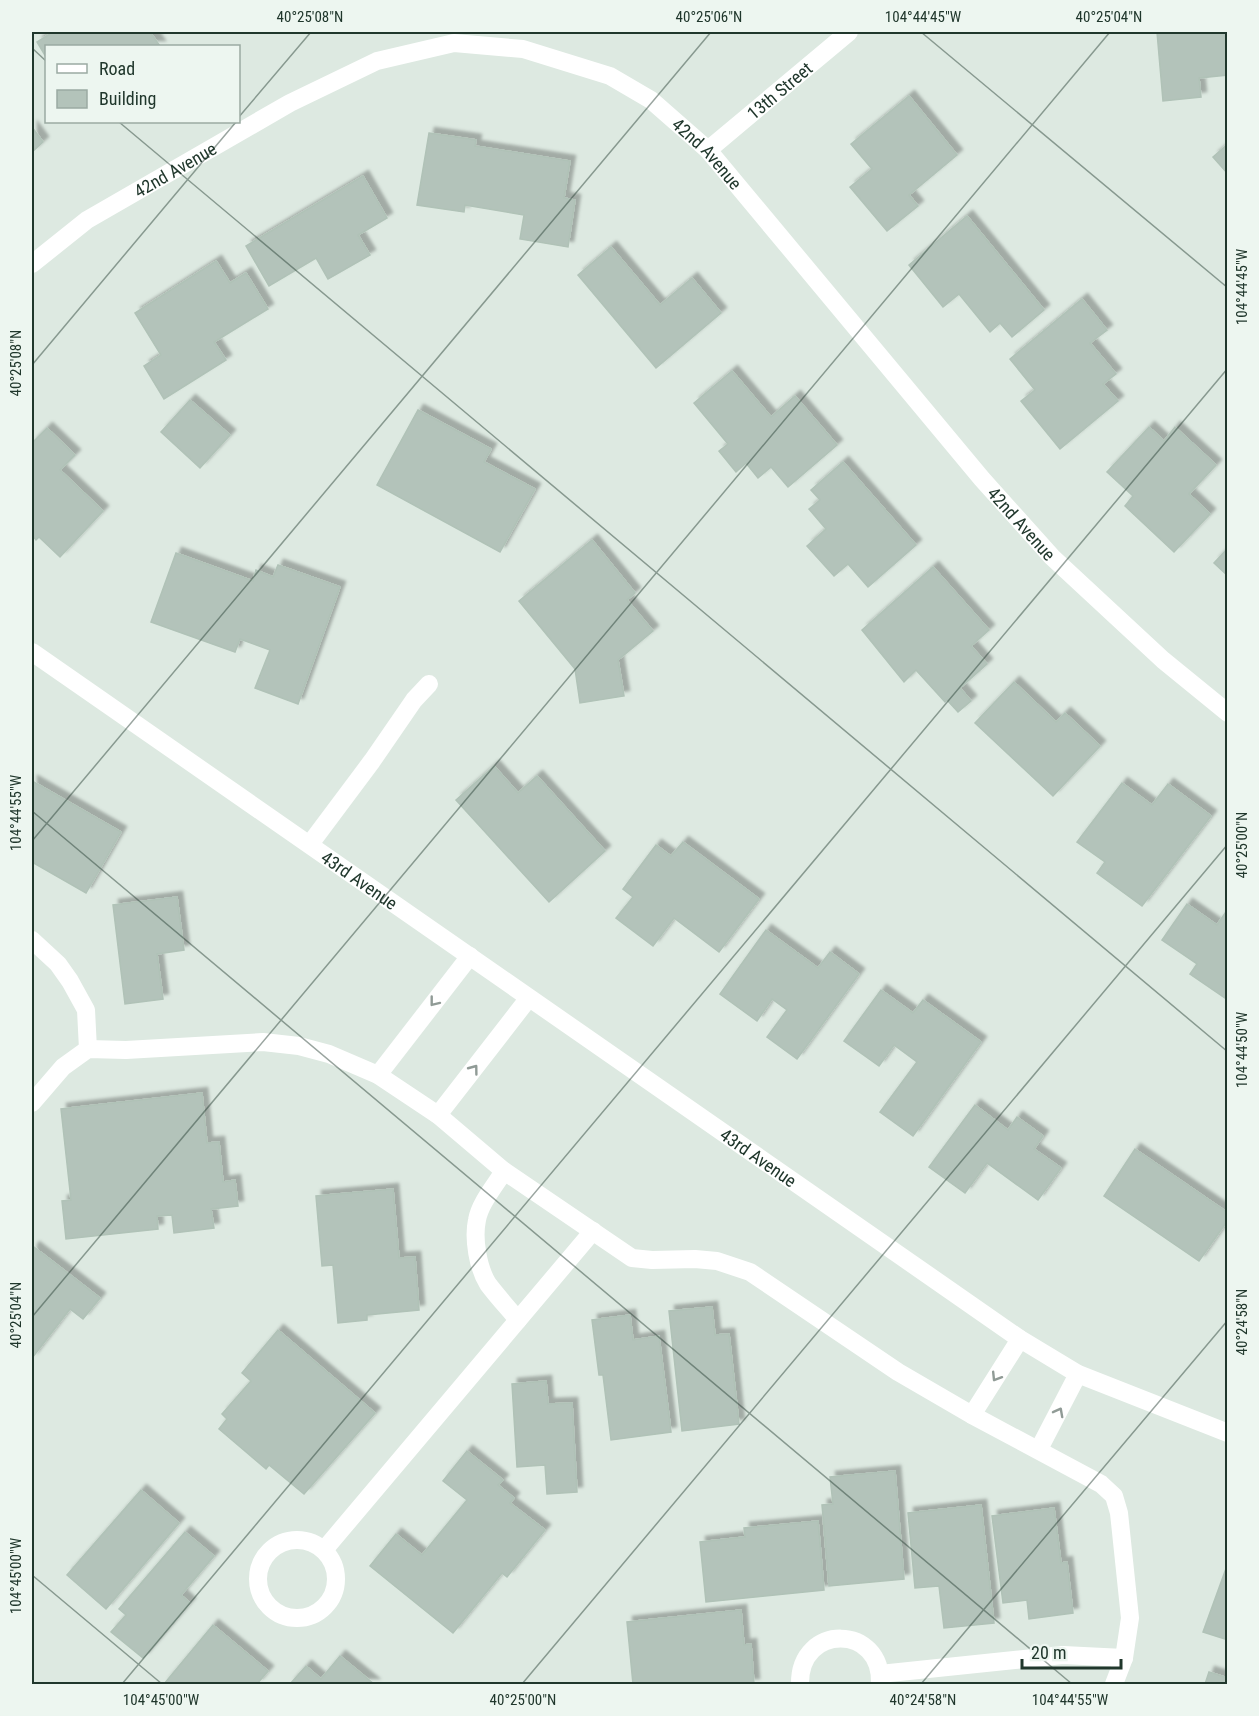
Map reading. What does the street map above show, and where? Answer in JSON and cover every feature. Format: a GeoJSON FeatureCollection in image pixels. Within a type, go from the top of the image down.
{"type":"FeatureCollection","features":[{"type":"Feature","properties":{"kind":"street","name":"13th Street"},"geometry":{"type":"LineString","coordinates":[[708,150],[849,32]]}},
{"type":"Feature","properties":{"kind":"street","name":"42nd Avenue"},"geometry":{"type":"LineString","coordinates":[[32,264],[87,220],[290,103],[377,61],[454,43],[523,49],[610,76],[651,100],[708,150],[982,479],[1052,557],[1163,660],[1227,713]]}},
{"type":"Feature","properties":{"kind":"street","name":"43rd Avenue"},"geometry":{"type":"LineString","coordinates":[[32,652],[1020,1339],[1078,1374],[1227,1433]]}},
{"type":"Feature","properties":{"kind":"street","name":"43rd Avenue"},"geometry":{"type":"LineString","coordinates":[[310,844],[414,700],[429,684]]}},
{"type":"Feature","properties":{"kind":"street"},"geometry":{"type":"LineString","coordinates":[[32,940],[58,964],[86,1010],[88,1049]]}},
{"type":"Feature","properties":{"kind":"street"},"geometry":{"type":"LineString","coordinates":[[378,1075],[470,956]]}},
{"type":"Feature","properties":{"kind":"street"},"geometry":{"type":"LineString","coordinates":[[438,1115],[528,999]]}},
{"type":"Feature","properties":{"kind":"street"},"geometry":{"type":"LineString","coordinates":[[32,1103],[63,1067],[88,1049],[126,1050],[263,1042],[299,1046],[329,1054],[378,1075],[438,1115],[504,1171],[632,1258],[717,1261],[750,1272],[898,1372],[972,1415],[1101,1484],[1114,1496],[1119,1513],[1130,1618],[1124,1658],[1114,1684]]}},
{"type":"Feature","properties":{"kind":"street"},"geometry":{"type":"LineString","coordinates":[[504,1171],[477,1219],[476,1239],[487,1282],[518,1320]]}},
{"type":"Feature","properties":{"kind":"street"},"geometry":{"type":"LineString","coordinates":[[324,1550],[593,1231]]}},
{"type":"Feature","properties":{"kind":"street"},"geometry":{"type":"LineString","coordinates":[[972,1415],[1020,1339]]}},
{"type":"Feature","properties":{"kind":"street"},"geometry":{"type":"LineString","coordinates":[[1039,1449],[1078,1374]]}},
{"type":"Feature","properties":{"kind":"street"},"geometry":{"type":"LineString","coordinates":[[293,1539],[304,1540],[324,1550],[332,1560],[336,1572],[336,1584],[325,1607],[303,1618],[290,1618],[268,1607],[258,1586],[260,1565],[265,1555],[283,1542],[293,1539]]}},
{"type":"Feature","properties":{"kind":"street"},"geometry":{"type":"LineString","coordinates":[[800,1684],[800,1671],[809,1652],[826,1640],[837,1638],[857,1642],[866,1647],[878,1664],[880,1679],[1063,1655],[1124,1658]]}},
{"type":"Feature","properties":{"kind":"building"},"geometry":{"type":"Polygon","coordinates":[[[53,32],[150,32],[159,45],[45,45],[45,55],[37,42],[53,32]]]}},
{"type":"Feature","properties":{"kind":"building"},"geometry":{"type":"Polygon","coordinates":[[[1157,32],[1228,32],[1228,75],[1199,78],[1201,97],[1163,101],[1157,32]]]}},
{"type":"Feature","properties":{"kind":"building"},"geometry":{"type":"Polygon","coordinates":[[[909,96],[957,155],[909,195],[918,206],[887,231],[850,187],[872,169],[851,144],[909,96]]]}},
{"type":"Feature","properties":{"kind":"building"},"geometry":{"type":"Polygon","coordinates":[[[32,127],[43,142],[32,152],[32,127]]]}},
{"type":"Feature","properties":{"kind":"building"},"geometry":{"type":"Polygon","coordinates":[[[429,133],[476,140],[475,146],[570,161],[564,198],[575,200],[568,247],[520,239],[524,215],[465,205],[464,212],[417,205],[429,133]]]}},
{"type":"Feature","properties":{"kind":"building"},"geometry":{"type":"Polygon","coordinates":[[[1228,144],[1228,174],[1213,157],[1228,144]]]}},
{"type":"Feature","properties":{"kind":"building"},"geometry":{"type":"Polygon","coordinates":[[[363,176],[387,218],[358,235],[370,255],[328,279],[316,258],[269,286],[246,246],[363,176]]]}},
{"type":"Feature","properties":{"kind":"building"},"geometry":{"type":"Polygon","coordinates":[[[967,216],[1044,310],[1012,337],[1000,323],[990,332],[959,294],[943,307],[909,265],[967,216]]]}},
{"type":"Feature","properties":{"kind":"building"},"geometry":{"type":"Polygon","coordinates":[[[611,247],[660,305],[692,278],[721,313],[656,368],[578,275],[611,247]]]}},
{"type":"Feature","properties":{"kind":"building"},"geometry":{"type":"Polygon","coordinates":[[[216,261],[230,283],[246,273],[268,309],[214,342],[226,360],[164,399],[144,366],[161,355],[135,313],[216,261]]]}},
{"type":"Feature","properties":{"kind":"building"},"geometry":{"type":"Polygon","coordinates":[[[1082,299],[1107,330],[1090,343],[1116,374],[1103,384],[1118,401],[1060,449],[1021,401],[1035,390],[1010,359],[1082,299]]]}},
{"type":"Feature","properties":{"kind":"building"},"geometry":{"type":"Polygon","coordinates":[[[732,371],[771,417],[795,396],[837,445],[788,487],[771,467],[758,478],[746,463],[736,472],[719,451],[728,444],[694,403],[732,371]]]}},
{"type":"Feature","properties":{"kind":"building"},"geometry":{"type":"Polygon","coordinates":[[[190,400],[230,435],[200,468],[161,432],[190,400]]]}},
{"type":"Feature","properties":{"kind":"building"},"geometry":{"type":"Polygon","coordinates":[[[418,410],[491,449],[484,462],[535,489],[500,552],[377,485],[418,410]]]}},
{"type":"Feature","properties":{"kind":"building"},"geometry":{"type":"Polygon","coordinates":[[[1149,427],[1164,441],[1175,427],[1216,465],[1189,494],[1210,514],[1174,552],[1125,506],[1133,496],[1107,472],[1149,427]]]}},
{"type":"Feature","properties":{"kind":"building"},"geometry":{"type":"Polygon","coordinates":[[[47,428],[75,455],[60,470],[103,511],[60,557],[39,537],[36,540],[32,535],[32,443],[47,428]]]}},
{"type":"Feature","properties":{"kind":"building"},"geometry":{"type":"Polygon","coordinates":[[[843,462],[916,545],[868,587],[848,564],[834,576],[807,546],[826,529],[809,509],[820,500],[811,490],[843,462]]]}},
{"type":"Feature","properties":{"kind":"building"},"geometry":{"type":"Polygon","coordinates":[[[592,540],[635,593],[627,600],[653,631],[618,660],[624,696],[580,703],[575,669],[519,601],[592,540]]]}},
{"type":"Feature","properties":{"kind":"building"},"geometry":{"type":"Polygon","coordinates":[[[1228,548],[1228,576],[1214,563],[1228,548]]]}},
{"type":"Feature","properties":{"kind":"building"},"geometry":{"type":"Polygon","coordinates":[[[176,553],[253,581],[256,570],[273,577],[278,565],[340,587],[298,704],[255,688],[270,650],[240,639],[235,652],[151,622],[176,553]]]}},
{"type":"Feature","properties":{"kind":"building"},"geometry":{"type":"Polygon","coordinates":[[[933,567],[989,630],[971,646],[987,664],[960,688],[971,701],[958,712],[947,700],[945,702],[916,670],[904,682],[862,630],[933,567]]]}},
{"type":"Feature","properties":{"kind":"building"},"geometry":{"type":"Polygon","coordinates":[[[1014,682],[1056,722],[1065,713],[1100,746],[1053,796],[975,723],[1014,682]]]}},
{"type":"Feature","properties":{"kind":"building"},"geometry":{"type":"Polygon","coordinates":[[[494,766],[518,793],[537,776],[605,851],[549,902],[456,800],[494,766]]]}},
{"type":"Feature","properties":{"kind":"building"},"geometry":{"type":"Polygon","coordinates":[[[32,781],[121,832],[86,893],[32,862],[32,781]]]}},
{"type":"Feature","properties":{"kind":"building"},"geometry":{"type":"Polygon","coordinates":[[[1122,783],[1152,805],[1168,784],[1211,816],[1142,906],[1097,873],[1105,862],[1077,842],[1122,783]]]}},
{"type":"Feature","properties":{"kind":"building"},"geometry":{"type":"Polygon","coordinates":[[[683,842],[759,899],[719,952],[674,918],[653,946],[616,918],[633,897],[623,889],[656,845],[671,856],[683,842]]]}},
{"type":"Feature","properties":{"kind":"building"},"geometry":{"type":"Polygon","coordinates":[[[177,897],[184,950],[157,954],[163,999],[125,1004],[113,905],[177,897]]]}},
{"type":"Feature","properties":{"kind":"building"},"geometry":{"type":"Polygon","coordinates":[[[1187,904],[1217,925],[1228,909],[1228,1000],[1190,974],[1197,964],[1162,940],[1187,904]]]}},
{"type":"Feature","properties":{"kind":"building"},"geometry":{"type":"Polygon","coordinates":[[[766,930],[818,968],[830,952],[859,974],[797,1059],[767,1037],[787,1010],[772,999],[757,1021],[720,994],[766,930]]]}},
{"type":"Feature","properties":{"kind":"building"},"geometry":{"type":"Polygon","coordinates":[[[881,990],[913,1013],[923,1000],[981,1042],[913,1136],[880,1112],[917,1062],[894,1045],[879,1066],[844,1041],[881,990]]]}},
{"type":"Feature","properties":{"kind":"building"},"geometry":{"type":"Polygon","coordinates":[[[202,1093],[207,1143],[219,1142],[223,1182],[235,1180],[238,1206],[211,1209],[214,1228],[174,1233],[172,1215],[157,1216],[158,1229],[66,1239],[62,1201],[71,1200],[61,1109],[202,1093]]]}},
{"type":"Feature","properties":{"kind":"building"},"geometry":{"type":"Polygon","coordinates":[[[975,1105],[1008,1130],[1017,1117],[1043,1136],[1034,1149],[1061,1168],[1038,1200],[987,1163],[965,1193],[929,1167],[975,1105]]]}},
{"type":"Feature","properties":{"kind":"building"},"geometry":{"type":"Polygon","coordinates":[[[1135,1149],[1228,1213],[1228,1220],[1199,1261],[1104,1196],[1135,1149]]]}},
{"type":"Feature","properties":{"kind":"building"},"geometry":{"type":"Polygon","coordinates":[[[393,1189],[399,1258],[415,1257],[419,1310],[367,1315],[367,1320],[338,1323],[333,1265],[322,1266],[316,1196],[393,1189]]]}},
{"type":"Feature","properties":{"kind":"building"},"geometry":{"type":"Polygon","coordinates":[[[34,1247],[100,1298],[83,1319],[70,1309],[32,1358],[32,1250],[34,1247]]]}},
{"type":"Feature","properties":{"kind":"building"},"geometry":{"type":"Polygon","coordinates":[[[712,1307],[715,1335],[729,1334],[739,1424],[682,1431],[669,1311],[712,1307]]]}},
{"type":"Feature","properties":{"kind":"building"},"geometry":{"type":"Polygon","coordinates":[[[630,1315],[633,1340],[659,1336],[671,1432],[611,1440],[603,1375],[599,1375],[592,1320],[630,1315]]]}},
{"type":"Feature","properties":{"kind":"building"},"geometry":{"type":"Polygon","coordinates":[[[278,1330],[375,1413],[304,1494],[269,1465],[266,1469],[219,1429],[227,1419],[222,1414],[251,1381],[242,1373],[278,1330]]]}},
{"type":"Feature","properties":{"kind":"building"},"geometry":{"type":"Polygon","coordinates":[[[546,1381],[548,1404],[572,1403],[577,1492],[547,1494],[545,1465],[517,1467],[512,1384],[546,1381]]]}},
{"type":"Feature","properties":{"kind":"building"},"geometry":{"type":"Polygon","coordinates":[[[467,1451],[503,1480],[498,1485],[514,1498],[510,1503],[545,1530],[507,1577],[502,1573],[453,1633],[370,1566],[396,1534],[422,1555],[467,1500],[443,1481],[467,1451]]]}},
{"type":"Feature","properties":{"kind":"building"},"geometry":{"type":"Polygon","coordinates":[[[895,1471],[904,1579],[829,1586],[822,1505],[833,1504],[830,1477],[895,1471]]]}},
{"type":"Feature","properties":{"kind":"building"},"geometry":{"type":"Polygon","coordinates":[[[141,1490],[179,1523],[106,1609],[67,1575],[141,1490]]]}},
{"type":"Feature","properties":{"kind":"building"},"geometry":{"type":"Polygon","coordinates":[[[981,1505],[994,1623],[944,1628],[939,1586],[915,1588],[908,1513],[981,1505]]]}},
{"type":"Feature","properties":{"kind":"building"},"geometry":{"type":"Polygon","coordinates":[[[1054,1508],[1061,1563],[1067,1562],[1073,1613],[1029,1619],[1027,1600],[1003,1603],[992,1516],[1054,1508]]]}},
{"type":"Feature","properties":{"kind":"building"},"geometry":{"type":"Polygon","coordinates":[[[818,1521],[824,1590],[706,1602],[700,1542],[745,1537],[744,1528],[818,1521]]]}},
{"type":"Feature","properties":{"kind":"building"},"geometry":{"type":"Polygon","coordinates":[[[185,1532],[214,1556],[181,1595],[190,1603],[143,1658],[111,1632],[126,1615],[119,1609],[185,1532]]]}},
{"type":"Feature","properties":{"kind":"building"},"geometry":{"type":"Polygon","coordinates":[[[1228,1563],[1228,1640],[1203,1632],[1228,1563]]]}},
{"type":"Feature","properties":{"kind":"building"},"geometry":{"type":"Polygon","coordinates":[[[741,1610],[744,1645],[751,1644],[754,1684],[633,1684],[627,1622],[741,1610]]]}},
{"type":"Feature","properties":{"kind":"building"},"geometry":{"type":"Polygon","coordinates":[[[213,1625],[268,1671],[257,1684],[164,1684],[213,1625]]]}},
{"type":"Feature","properties":{"kind":"building"},"geometry":{"type":"Polygon","coordinates":[[[340,1656],[374,1684],[290,1684],[306,1666],[321,1679],[340,1656]]]}},
{"type":"Feature","properties":{"kind":"building"},"geometry":{"type":"Polygon","coordinates":[[[1209,1672],[1228,1678],[1228,1684],[1205,1684],[1209,1672]]]}}]}
